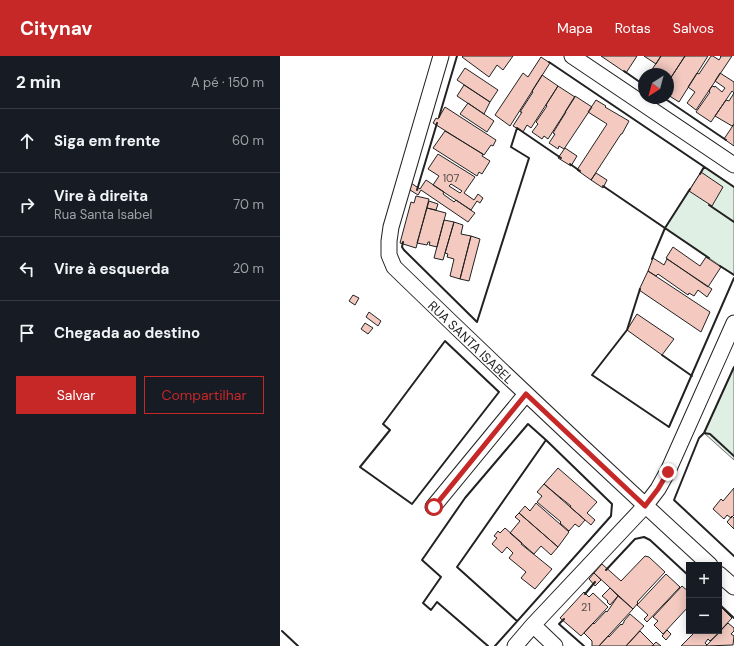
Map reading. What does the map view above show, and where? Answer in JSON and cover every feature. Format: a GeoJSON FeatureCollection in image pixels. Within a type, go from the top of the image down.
{"type":"FeatureCollection","features":[{"type":"Feature","properties":{"kind":"street","name":"RUA SANTA ISABEL"},"geometry":{"type":"LineString","coordinates":[[441,56],[390,227],[389,255],[394,267],[526,394],[707,562]]}},
{"type":"Feature","properties":{"kind":"street"},"geometry":{"type":"LineString","coordinates":[[572,56],[734,164]]}},
{"type":"Feature","properties":{"kind":"street"},"geometry":{"type":"LineString","coordinates":[[515,646],[645,506],[658,489],[668,472],[734,323]]}},
{"type":"Feature","properties":{"kind":"street"},"geometry":{"type":"LineString","coordinates":[[434,507],[526,394]]}},
{"type":"Feature","properties":{"kind":"street"},"geometry":{"type":"LineString","coordinates":[[722,577],[734,587]]}},
{"type":"Feature","properties":{"kind":"street"},"geometry":{"type":"LineString","coordinates":[[533,625],[555,646]]}},
{"type":"Feature","properties":{"kind":"green space"},"geometry":{"type":"Polygon","coordinates":[[[704,167],[734,187],[734,275],[665,228],[704,167]]]}},
{"type":"Feature","properties":{"kind":"green space"},"geometry":{"type":"Polygon","coordinates":[[[734,367],[734,460],[704,433],[734,367]]]}},
{"type":"Feature","properties":{"kind":"building"},"geometry":{"type":"Polygon","coordinates":[[[513,56],[503,70],[497,65],[489,77],[462,57],[513,56]]]}},
{"type":"Feature","properties":{"kind":"building"},"geometry":{"type":"Polygon","coordinates":[[[601,56],[637,56],[626,73],[601,56]]]}},
{"type":"Feature","properties":{"kind":"building"},"geometry":{"type":"Polygon","coordinates":[[[644,56],[661,56],[656,64],[644,56]]]}},
{"type":"Feature","properties":{"kind":"building"},"geometry":{"type":"Polygon","coordinates":[[[661,56],[685,56],[674,73],[674,68],[653,68],[661,56]]]}},
{"type":"Feature","properties":{"kind":"building"},"geometry":{"type":"Polygon","coordinates":[[[685,56],[708,56],[679,102],[674,99],[674,73],[685,56]]]}},
{"type":"Feature","properties":{"kind":"building"},"geometry":{"type":"Polygon","coordinates":[[[711,56],[719,60],[721,57],[720,56],[732,56],[696,110],[687,103],[695,92],[688,87],[711,56]]]}},
{"type":"Feature","properties":{"kind":"building"},"geometry":{"type":"Polygon","coordinates":[[[541,57],[550,63],[510,126],[495,115],[523,73],[528,77],[541,57]]]}},
{"type":"Feature","properties":{"kind":"building"},"geometry":{"type":"Polygon","coordinates":[[[465,68],[498,90],[490,102],[457,80],[465,68]]]}},
{"type":"Feature","properties":{"kind":"building"},"geometry":{"type":"Polygon","coordinates":[[[720,73],[734,82],[734,93],[732,91],[711,122],[696,112],[710,92],[709,91],[712,86],[715,86],[722,92],[725,88],[715,81],[720,73]]]}},
{"type":"Feature","properties":{"kind":"building"},"geometry":{"type":"Polygon","coordinates":[[[542,75],[558,86],[531,128],[527,125],[523,132],[513,126],[542,75]]]}},
{"type":"Feature","properties":{"kind":"building"},"geometry":{"type":"Polygon","coordinates":[[[464,85],[490,102],[484,114],[457,96],[464,85]]]}},
{"type":"Feature","properties":{"kind":"building"},"geometry":{"type":"Polygon","coordinates":[[[558,86],[575,97],[548,139],[544,136],[542,139],[532,132],[538,124],[536,122],[558,86]]]}},
{"type":"Feature","properties":{"kind":"building"},"geometry":{"type":"Polygon","coordinates":[[[734,93],[734,124],[732,126],[715,116],[726,100],[729,101],[734,93]]]}},
{"type":"Feature","properties":{"kind":"building"},"geometry":{"type":"Polygon","coordinates":[[[575,96],[592,107],[564,149],[559,146],[558,149],[549,143],[555,134],[553,133],[575,96]]]}},
{"type":"Feature","properties":{"kind":"building"},"geometry":{"type":"Polygon","coordinates":[[[596,100],[629,121],[591,180],[577,170],[607,124],[588,112],[596,100]]]}},
{"type":"Feature","properties":{"kind":"building"},"geometry":{"type":"Polygon","coordinates":[[[468,103],[494,121],[487,132],[460,114],[468,103]]]}},
{"type":"Feature","properties":{"kind":"building"},"geometry":{"type":"Polygon","coordinates":[[[445,107],[496,140],[493,146],[491,145],[484,155],[433,123],[436,118],[438,119],[445,107]]]}},
{"type":"Feature","properties":{"kind":"building"},"geometry":{"type":"Polygon","coordinates":[[[734,124],[734,146],[724,139],[734,124]]]}},
{"type":"Feature","properties":{"kind":"building"},"geometry":{"type":"Polygon","coordinates":[[[445,131],[483,154],[482,156],[490,161],[482,174],[479,172],[477,176],[433,148],[445,131]]]}},
{"type":"Feature","properties":{"kind":"building"},"geometry":{"type":"Polygon","coordinates":[[[565,148],[577,156],[571,166],[558,158],[565,148]]]}},
{"type":"Feature","properties":{"kind":"building"},"geometry":{"type":"Polygon","coordinates":[[[438,154],[475,177],[464,193],[474,200],[478,194],[483,198],[480,203],[477,201],[471,210],[433,185],[439,176],[428,169],[438,154]],[[451,184],[449,186],[460,193],[462,191],[451,184]]]}},
{"type":"Feature","properties":{"kind":"building"},"geometry":{"type":"Polygon","coordinates":[[[701,172],[723,187],[712,206],[689,191],[701,172]]]}},
{"type":"Feature","properties":{"kind":"building"},"geometry":{"type":"Polygon","coordinates":[[[596,173],[607,180],[603,188],[591,180],[596,173]]]}},
{"type":"Feature","properties":{"kind":"building"},"geometry":{"type":"Polygon","coordinates":[[[426,180],[444,192],[443,194],[454,202],[456,200],[475,213],[468,222],[421,190],[418,195],[410,190],[411,183],[420,189],[426,180]]]}},
{"type":"Feature","properties":{"kind":"building"},"geometry":{"type":"Polygon","coordinates":[[[416,196],[429,199],[416,248],[400,243],[411,202],[414,203],[416,196]]]}},
{"type":"Feature","properties":{"kind":"building"},"geometry":{"type":"Polygon","coordinates":[[[429,201],[438,204],[436,210],[427,208],[429,201]]]}},
{"type":"Feature","properties":{"kind":"building"},"geometry":{"type":"Polygon","coordinates":[[[427,208],[446,213],[437,247],[429,245],[430,242],[428,242],[427,245],[417,243],[427,208]]]}},
{"type":"Feature","properties":{"kind":"building"},"geometry":{"type":"Polygon","coordinates":[[[444,220],[454,222],[443,260],[434,258],[444,220]]]}},
{"type":"Feature","properties":{"kind":"building"},"geometry":{"type":"Polygon","coordinates":[[[454,222],[463,225],[461,234],[471,236],[460,279],[450,276],[454,259],[447,257],[448,254],[445,253],[454,222]]]}},
{"type":"Feature","properties":{"kind":"building"},"geometry":{"type":"Polygon","coordinates":[[[471,236],[480,239],[469,281],[460,279],[471,236]]]}},
{"type":"Feature","properties":{"kind":"building"},"geometry":{"type":"Polygon","coordinates":[[[673,247],[700,266],[706,257],[721,267],[708,287],[666,258],[673,247]]]}},
{"type":"Feature","properties":{"kind":"building"},"geometry":{"type":"Polygon","coordinates":[[[653,258],[664,265],[667,259],[712,289],[707,297],[698,290],[694,296],[689,293],[688,295],[658,274],[656,276],[648,271],[653,258]]]}},
{"type":"Feature","properties":{"kind":"building"},"geometry":{"type":"Polygon","coordinates":[[[648,271],[710,312],[701,332],[639,290],[648,271]]]}},
{"type":"Feature","properties":{"kind":"building"},"geometry":{"type":"Polygon","coordinates":[[[353,295],[359,298],[355,305],[349,301],[353,295]]]}},
{"type":"Feature","properties":{"kind":"building"},"geometry":{"type":"Polygon","coordinates":[[[369,312],[381,321],[378,326],[366,317],[369,312]]]}},
{"type":"Feature","properties":{"kind":"building"},"geometry":{"type":"Polygon","coordinates":[[[637,314],[674,339],[662,355],[627,330],[637,314]]]}},
{"type":"Feature","properties":{"kind":"building"},"geometry":{"type":"Polygon","coordinates":[[[365,323],[373,328],[368,334],[361,329],[365,323]]]}},
{"type":"Feature","properties":{"kind":"building"},"geometry":{"type":"Polygon","coordinates":[[[558,468],[597,502],[587,513],[595,520],[591,525],[544,484],[558,468]]]}},
{"type":"Feature","properties":{"kind":"building"},"geometry":{"type":"Polygon","coordinates":[[[544,484],[585,520],[579,527],[575,524],[569,531],[560,523],[561,522],[537,502],[542,496],[537,492],[544,484]]]}},
{"type":"Feature","properties":{"kind":"building"},"geometry":{"type":"Polygon","coordinates":[[[734,488],[734,515],[731,518],[727,515],[724,519],[713,509],[721,499],[723,501],[734,488]]]}},
{"type":"Feature","properties":{"kind":"building"},"geometry":{"type":"Polygon","coordinates":[[[536,503],[569,532],[558,547],[519,513],[525,506],[530,511],[536,503]]]}},
{"type":"Feature","properties":{"kind":"building"},"geometry":{"type":"Polygon","coordinates":[[[519,513],[558,547],[551,555],[541,546],[534,554],[510,533],[520,521],[515,517],[519,513]]]}},
{"type":"Feature","properties":{"kind":"building"},"geometry":{"type":"Polygon","coordinates":[[[732,516],[734,518],[734,529],[727,522],[732,516]]]}},
{"type":"Feature","properties":{"kind":"building"},"geometry":{"type":"Polygon","coordinates":[[[505,528],[522,543],[521,544],[552,569],[535,589],[521,578],[526,572],[509,558],[513,553],[507,547],[502,553],[492,544],[497,538],[494,536],[498,531],[500,533],[505,528]]]}},
{"type":"Feature","properties":{"kind":"building"},"geometry":{"type":"Polygon","coordinates":[[[645,556],[649,557],[665,572],[637,602],[638,603],[633,609],[594,573],[602,564],[621,581],[645,556]]]}},
{"type":"Feature","properties":{"kind":"building"},"geometry":{"type":"Polygon","coordinates":[[[594,573],[601,580],[595,586],[589,579],[594,573]]]}},
{"type":"Feature","properties":{"kind":"building"},"geometry":{"type":"Polygon","coordinates":[[[666,574],[680,587],[647,622],[644,619],[648,615],[637,605],[666,574]]]}},
{"type":"Feature","properties":{"kind":"building"},"geometry":{"type":"Polygon","coordinates":[[[682,586],[686,589],[686,609],[663,634],[654,625],[658,621],[653,617],[682,586]]]}},
{"type":"Feature","properties":{"kind":"building"},"geometry":{"type":"Polygon","coordinates":[[[610,588],[618,596],[610,605],[602,596],[610,588]]]}},
{"type":"Feature","properties":{"kind":"building"},"geometry":{"type":"Polygon","coordinates":[[[584,592],[589,597],[593,593],[608,607],[581,636],[560,618],[584,592]]]}},
{"type":"Feature","properties":{"kind":"building"},"geometry":{"type":"Polygon","coordinates":[[[618,596],[633,609],[599,646],[592,646],[592,641],[584,633],[606,611],[607,612],[618,596]]]}},
{"type":"Feature","properties":{"kind":"building"},"geometry":{"type":"Polygon","coordinates":[[[722,608],[732,618],[722,629],[722,608]]]}},
{"type":"Feature","properties":{"kind":"building"},"geometry":{"type":"Polygon","coordinates":[[[630,614],[644,626],[626,646],[599,646],[621,624],[622,625],[630,614]]]}},
{"type":"Feature","properties":{"kind":"building"},"geometry":{"type":"Polygon","coordinates":[[[728,623],[734,628],[734,631],[731,634],[734,636],[733,645],[706,646],[717,634],[722,634],[722,629],[728,623]]]}},
{"type":"Feature","properties":{"kind":"building"},"geometry":{"type":"Polygon","coordinates":[[[667,630],[671,634],[666,640],[662,636],[667,630]]]}},
{"type":"Feature","properties":{"kind":"building"},"geometry":{"type":"Polygon","coordinates":[[[640,631],[654,645],[626,646],[640,631]]]}},
{"type":"Feature","properties":{"kind":"building"},"geometry":{"type":"Polygon","coordinates":[[[693,634],[718,634],[710,641],[708,639],[705,643],[707,645],[706,646],[681,646],[693,634]]]}},
{"type":"Feature","properties":{"kind":"building"},"geometry":{"type":"Polygon","coordinates":[[[656,642],[661,646],[652,646],[656,642]]]}},
{"type":"Feature","properties":{"kind":"wall"},"geometry":{"type":"LineString","coordinates":[[439,117],[457,56]]}},
{"type":"Feature","properties":{"kind":"wall"},"geometry":{"type":"LineString","coordinates":[[549,62],[734,187]]}},
{"type":"Feature","properties":{"kind":"wall"},"geometry":{"type":"LineString","coordinates":[[624,71],[638,81]]}},
{"type":"Feature","properties":{"kind":"wall"},"geometry":{"type":"LineString","coordinates":[[673,104],[726,140]]}},
{"type":"Feature","properties":{"kind":"wall"},"geometry":{"type":"LineString","coordinates":[[417,190],[437,123]]}},
{"type":"Feature","properties":{"kind":"wall"},"geometry":{"type":"LineString","coordinates":[[403,242],[402,247],[404,250],[477,322],[529,158],[511,147],[517,128],[561,158]]}},
{"type":"Feature","properties":{"kind":"wall"},"geometry":{"type":"LineString","coordinates":[[570,164],[580,171]]}},
{"type":"Feature","properties":{"kind":"wall"},"geometry":{"type":"LineString","coordinates":[[700,174],[704,167]]}},
{"type":"Feature","properties":{"kind":"wall"},"geometry":{"type":"LineString","coordinates":[[603,186],[709,258]]}},
{"type":"Feature","properties":{"kind":"wall"},"geometry":{"type":"LineString","coordinates":[[652,259],[665,228],[690,189]]}},
{"type":"Feature","properties":{"kind":"wall"},"geometry":{"type":"LineString","coordinates":[[709,205],[734,222]]}},
{"type":"Feature","properties":{"kind":"wall"},"geometry":{"type":"LineString","coordinates":[[720,266],[734,275]]}},
{"type":"Feature","properties":{"kind":"wall"},"geometry":{"type":"LineString","coordinates":[[640,289],[627,330],[592,375],[669,427],[734,278]]}},
{"type":"Feature","properties":{"kind":"wall"},"geometry":{"type":"LineString","coordinates":[[445,341],[499,392],[412,504],[360,467],[390,430],[383,424],[445,341]]}},
{"type":"Feature","properties":{"kind":"wall"},"geometry":{"type":"LineString","coordinates":[[662,355],[692,376]]}},
{"type":"Feature","properties":{"kind":"wall"},"geometry":{"type":"LineString","coordinates":[[704,433],[734,367]]}},
{"type":"Feature","properties":{"kind":"wall"},"geometry":{"type":"LineString","coordinates":[[488,646],[437,602],[431,610],[423,603],[441,577],[422,560],[465,498],[528,424],[546,440]]}},
{"type":"Feature","properties":{"kind":"wall"},"geometry":{"type":"LineString","coordinates":[[734,456],[710,434],[704,433],[699,438],[674,500],[734,556]]}},
{"type":"Feature","properties":{"kind":"wall"},"geometry":{"type":"LineString","coordinates":[[495,646],[611,516],[612,504],[546,440],[457,567],[517,621]]}},
{"type":"Feature","properties":{"kind":"wall"},"geometry":{"type":"LineString","coordinates":[[606,570],[635,539],[644,537],[650,540],[686,573]]}},
{"type":"Feature","properties":{"kind":"wall"},"geometry":{"type":"LineString","coordinates":[[585,594],[595,582]]}},
{"type":"Feature","properties":{"kind":"wall"},"geometry":{"type":"LineString","coordinates":[[722,607],[734,618]]}},
{"type":"Feature","properties":{"kind":"wall"},"geometry":{"type":"LineString","coordinates":[[564,619],[559,624],[584,646]]}},
{"type":"Feature","properties":{"kind":"wall"},"geometry":{"type":"LineString","coordinates":[[282,631],[298,646]]}},
{"type":"Feature","properties":{"kind":"route"},"geometry":{"type":"LineString","coordinates":[[434,507],[526,394],[645,506],[658,489],[668,472]]}}]}
